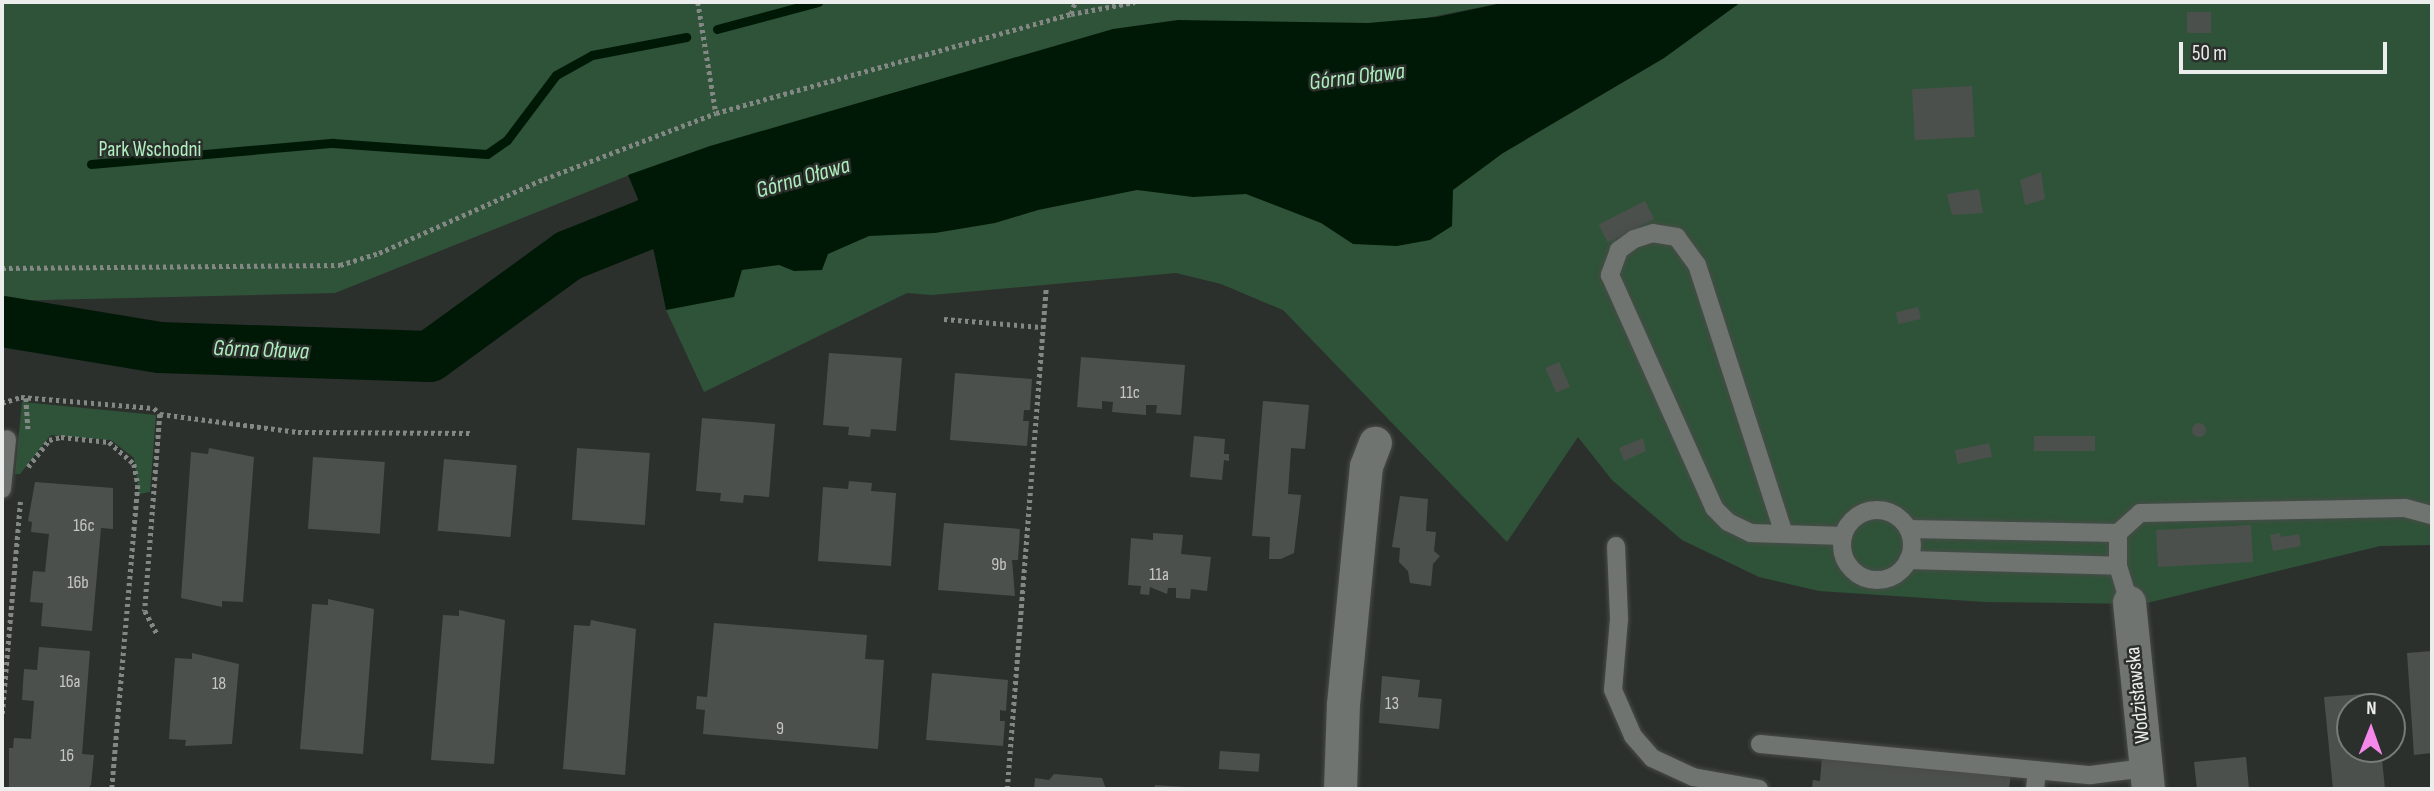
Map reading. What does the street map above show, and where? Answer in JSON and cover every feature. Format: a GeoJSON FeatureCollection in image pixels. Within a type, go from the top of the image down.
{"type":"FeatureCollection","features":[{"type":"Feature","properties":{"kind":"street"},"geometry":{"type":"LineString","coordinates":[[1340,789],[1343,704],[1366,466],[1375,443]]}},
{"type":"Feature","properties":{"kind":"street","name":"Wodzisławska"},"geometry":{"type":"LineString","coordinates":[[2129,601],[2147,778]]}},
{"type":"Feature","properties":{"kind":"lane"},"geometry":{"type":"LineString","coordinates":[[1784,534],[1697,265],[1677,237],[1653,233],[1634,239],[1619,250],[1610,275],[1702,488],[1728,522],[1751,533],[1843,536]]}},
{"type":"Feature","properties":{"kind":"lane"},"geometry":{"type":"LineString","coordinates":[[2,489],[7,439]]}},
{"type":"Feature","properties":{"kind":"lane"},"geometry":{"type":"LineString","coordinates":[[1908,529],[2118,533],[2140,513],[2405,508],[2432,515]]}},
{"type":"Feature","properties":{"kind":"lane"},"geometry":{"type":"LineString","coordinates":[[1869,511],[1893,514],[1908,529],[1911,539],[1908,560],[1889,578],[1862,577],[1844,557],[1843,536],[1851,521],[1869,511]]}},
{"type":"Feature","properties":{"kind":"lane"},"geometry":{"type":"LineString","coordinates":[[2118,533],[2118,566],[2129,601]]}},
{"type":"Feature","properties":{"kind":"lane"},"geometry":{"type":"LineString","coordinates":[[1616,546],[1619,619],[1613,690],[1633,736],[1651,758],[1693,777],[1759,789]]}},
{"type":"Feature","properties":{"kind":"lane"},"geometry":{"type":"LineString","coordinates":[[1908,560],[2118,566]]}},
{"type":"Feature","properties":{"kind":"lane"},"geometry":{"type":"LineString","coordinates":[[1760,744],[2147,778]]}},
{"type":"Feature","properties":{"kind":"lane"},"geometry":{"type":"LineString","coordinates":[[2035,789],[2037,770]]}},
{"type":"Feature","properties":{"kind":"path"},"geometry":{"type":"LineString","coordinates":[[698,2],[716,113]]}},
{"type":"Feature","properties":{"kind":"path"},"geometry":{"type":"LineString","coordinates":[[1071,14],[1075,2]]}},
{"type":"Feature","properties":{"kind":"path"},"geometry":{"type":"LineString","coordinates":[[2,268],[340,265],[379,253],[544,179],[716,113],[1071,14],[1135,2]]}},
{"type":"Feature","properties":{"kind":"path"},"geometry":{"type":"LineString","coordinates":[[1007,789],[1046,288]]}},
{"type":"Feature","properties":{"kind":"path"},"geometry":{"type":"LineString","coordinates":[[944,319],[1042,327]]}},
{"type":"Feature","properties":{"kind":"path"},"geometry":{"type":"LineString","coordinates":[[2,403],[27,400],[153,408],[160,414],[298,432],[471,433]]}},
{"type":"Feature","properties":{"kind":"path"},"geometry":{"type":"LineString","coordinates":[[158,635],[145,611],[160,414]]}},
{"type":"Feature","properties":{"kind":"path"},"geometry":{"type":"LineString","coordinates":[[22,476],[49,440],[61,437],[109,442],[134,464],[138,485],[111,789]]}},
{"type":"Feature","properties":{"kind":"path"},"geometry":{"type":"LineString","coordinates":[[2,714],[21,489]]}},
{"type":"Feature","properties":{"kind":"green space","name":"Park Wschodni"},"geometry":{"type":"Polygon","coordinates":[[[2,2],[1507,2],[627,176],[335,293],[2,301],[2,2]]]}},
{"type":"Feature","properties":{"kind":"green space"},"geometry":{"type":"Polygon","coordinates":[[[1741,2],[2432,2],[2432,545],[2380,546],[2143,604],[1985,602],[1819,591],[1759,577],[1682,540],[1612,480],[1578,437],[1507,542],[1283,310],[1221,284],[1176,273],[932,295],[907,293],[704,392],[666,310],[652,239],[1503,153],[1664,58],[1741,2]]]}},
{"type":"Feature","properties":{"kind":"green space"},"geometry":{"type":"Polygon","coordinates":[[[22,402],[156,415],[150,492],[139,494],[134,458],[111,440],[51,435],[20,474],[15,474],[22,402]]]}},
{"type":"Feature","properties":{"kind":"water"},"geometry":{"type":"Polygon","coordinates":[[[1507,2],[1741,2],[1664,58],[1503,153],[1453,190],[1452,226],[1430,240],[1397,246],[1353,244],[1321,223],[1246,194],[1193,197],[1137,190],[1038,210],[995,223],[935,233],[869,236],[828,254],[822,270],[794,271],[779,265],[742,270],[734,297],[666,310],[648,223],[628,175],[710,146],[1113,29],[1178,20],[1368,23],[1437,17],[1507,2]]]}},
{"type":"Feature","properties":{"kind":"building"},"geometry":{"type":"Polygon","coordinates":[[[2187,12],[2211,12],[2211,33],[2187,33],[2187,12]]]}},
{"type":"Feature","properties":{"kind":"building"},"geometry":{"type":"Polygon","coordinates":[[[1972,86],[1975,137],[1915,140],[1912,89],[1972,86]]]}},
{"type":"Feature","properties":{"kind":"building"},"geometry":{"type":"Polygon","coordinates":[[[2041,172],[2045,199],[2025,205],[2020,180],[2041,172]]]}},
{"type":"Feature","properties":{"kind":"building"},"geometry":{"type":"Polygon","coordinates":[[[1979,189],[1983,213],[1952,215],[1947,194],[1979,189]]]}},
{"type":"Feature","properties":{"kind":"building"},"geometry":{"type":"Polygon","coordinates":[[[1645,201],[1654,219],[1608,242],[1599,225],[1645,201]]]}},
{"type":"Feature","properties":{"kind":"building"},"geometry":{"type":"Polygon","coordinates":[[[1918,307],[1921,319],[1899,324],[1896,313],[1918,307]]]}},
{"type":"Feature","properties":{"kind":"building"},"geometry":{"type":"Polygon","coordinates":[[[829,353],[902,358],[896,431],[871,429],[870,437],[848,435],[849,427],[823,425],[829,353]]]}},
{"type":"Feature","properties":{"kind":"building"},"geometry":{"type":"Polygon","coordinates":[[[1081,357],[1185,365],[1181,415],[1156,413],[1157,405],[1146,405],[1146,415],[1112,412],[1113,402],[1102,401],[1102,409],[1077,407],[1081,357]]]}},
{"type":"Feature","properties":{"kind":"building"},"geometry":{"type":"Polygon","coordinates":[[[1559,362],[1570,387],[1556,393],[1545,368],[1559,362]]]}},
{"type":"Feature","properties":{"kind":"building"},"geometry":{"type":"Polygon","coordinates":[[[955,373],[1032,379],[1030,410],[1024,410],[1023,421],[1029,421],[1027,446],[950,440],[955,373]]]}},
{"type":"Feature","properties":{"kind":"building"},"geometry":{"type":"Polygon","coordinates":[[[1263,401],[1309,405],[1305,449],[1291,448],[1288,494],[1301,495],[1294,553],[1281,559],[1269,559],[1270,537],[1252,536],[1263,401]]]}},
{"type":"Feature","properties":{"kind":"building"},"geometry":{"type":"Polygon","coordinates":[[[702,418],[775,424],[769,497],[744,495],[743,503],[720,501],[721,493],[696,491],[702,418]]]}},
{"type":"Feature","properties":{"kind":"building"},"geometry":{"type":"Polygon","coordinates":[[[2196,423],[2202,423],[2206,430],[2202,437],[2196,437],[2192,433],[2192,427],[2196,423]]]}},
{"type":"Feature","properties":{"kind":"building"},"geometry":{"type":"Polygon","coordinates":[[[1194,436],[1225,439],[1224,454],[1229,454],[1229,461],[1224,460],[1222,480],[1190,477],[1194,436]]]}},
{"type":"Feature","properties":{"kind":"building"},"geometry":{"type":"Polygon","coordinates":[[[2034,436],[2095,436],[2095,451],[2034,451],[2034,436]]]}},
{"type":"Feature","properties":{"kind":"building"},"geometry":{"type":"Polygon","coordinates":[[[1643,438],[1646,451],[1624,461],[1619,448],[1643,438]]]}},
{"type":"Feature","properties":{"kind":"building"},"geometry":{"type":"Polygon","coordinates":[[[1989,443],[1992,457],[1958,464],[1955,450],[1989,443]]]}},
{"type":"Feature","properties":{"kind":"building"},"geometry":{"type":"Polygon","coordinates":[[[209,448],[254,457],[243,602],[222,601],[222,607],[181,598],[191,452],[208,454],[209,448]]]}},
{"type":"Feature","properties":{"kind":"building"},"geometry":{"type":"Polygon","coordinates":[[[577,448],[650,453],[645,525],[572,520],[577,448]]]}},
{"type":"Feature","properties":{"kind":"building"},"geometry":{"type":"Polygon","coordinates":[[[313,457],[385,462],[380,534],[308,529],[313,457]]]}},
{"type":"Feature","properties":{"kind":"building"},"geometry":{"type":"Polygon","coordinates":[[[444,459],[517,465],[510,537],[438,531],[444,459]]]}},
{"type":"Feature","properties":{"kind":"building"},"geometry":{"type":"Polygon","coordinates":[[[849,481],[872,483],[871,491],[896,493],[891,566],[818,561],[823,487],[848,489],[849,481]]]}},
{"type":"Feature","properties":{"kind":"building"},"geometry":{"type":"Polygon","coordinates":[[[35,482],[113,488],[113,529],[101,528],[92,631],[41,626],[43,603],[30,602],[33,571],[45,572],[49,534],[31,532],[32,522],[28,521],[35,482]]]}},
{"type":"Feature","properties":{"kind":"building"},"geometry":{"type":"Polygon","coordinates":[[[1400,496],[1428,499],[1426,531],[1436,532],[1434,551],[1440,556],[1433,564],[1431,586],[1410,583],[1408,571],[1399,562],[1400,548],[1392,547],[1400,496]]]}},
{"type":"Feature","properties":{"kind":"building"},"geometry":{"type":"Polygon","coordinates":[[[944,523],[1020,529],[1018,560],[1012,560],[1015,596],[938,590],[944,523]]]}},
{"type":"Feature","properties":{"kind":"building"},"geometry":{"type":"Polygon","coordinates":[[[2251,525],[2253,562],[2158,567],[2156,530],[2251,525]]]}},
{"type":"Feature","properties":{"kind":"building"},"geometry":{"type":"Polygon","coordinates":[[[1153,533],[1183,535],[1181,554],[1211,557],[1207,591],[1191,589],[1190,599],[1176,598],[1176,588],[1168,588],[1167,594],[1150,587],[1149,595],[1140,594],[1141,586],[1128,585],[1131,538],[1153,540],[1153,533]]]}},
{"type":"Feature","properties":{"kind":"building"},"geometry":{"type":"Polygon","coordinates":[[[2280,533],[2281,537],[2299,534],[2301,546],[2273,551],[2270,535],[2280,533]]]}},
{"type":"Feature","properties":{"kind":"building"},"geometry":{"type":"Polygon","coordinates":[[[328,599],[374,609],[363,754],[300,749],[312,604],[328,605],[328,599]]]}},
{"type":"Feature","properties":{"kind":"building"},"geometry":{"type":"Polygon","coordinates":[[[459,610],[505,620],[494,764],[431,760],[443,615],[459,616],[459,610]]]}},
{"type":"Feature","properties":{"kind":"building"},"geometry":{"type":"Polygon","coordinates":[[[591,620],[636,629],[625,775],[563,769],[574,625],[590,626],[591,620]]]}},
{"type":"Feature","properties":{"kind":"building"},"geometry":{"type":"Polygon","coordinates":[[[714,623],[867,635],[865,659],[884,660],[878,749],[703,734],[705,710],[696,709],[697,696],[707,697],[714,623]]]}},
{"type":"Feature","properties":{"kind":"building"},"geometry":{"type":"Polygon","coordinates":[[[39,647],[90,651],[82,754],[94,755],[91,785],[87,789],[9,789],[9,748],[13,748],[14,738],[31,739],[34,701],[22,700],[24,669],[37,670],[39,647]]]}},
{"type":"Feature","properties":{"kind":"building"},"geometry":{"type":"Polygon","coordinates":[[[2432,651],[2432,753],[2414,755],[2407,653],[2432,651]]]}},
{"type":"Feature","properties":{"kind":"building"},"geometry":{"type":"Polygon","coordinates":[[[192,653],[239,664],[232,744],[185,746],[186,740],[169,739],[175,658],[192,659],[192,653]]]}},
{"type":"Feature","properties":{"kind":"building"},"geometry":{"type":"Polygon","coordinates":[[[932,673],[1008,680],[1006,711],[1000,710],[1000,721],[1005,721],[1003,746],[926,740],[932,673]]]}},
{"type":"Feature","properties":{"kind":"building"},"geometry":{"type":"Polygon","coordinates":[[[1382,676],[1420,680],[1418,697],[1442,699],[1439,729],[1379,723],[1382,676]]]}},
{"type":"Feature","properties":{"kind":"building"},"geometry":{"type":"Polygon","coordinates":[[[2336,696],[2336,763],[2382,763],[2385,789],[2333,789],[2324,697],[2336,696]]]}},
{"type":"Feature","properties":{"kind":"building"},"geometry":{"type":"Polygon","coordinates":[[[1220,751],[1260,754],[1259,772],[1219,769],[1220,751]]]}},
{"type":"Feature","properties":{"kind":"building"},"geometry":{"type":"Polygon","coordinates":[[[1822,757],[2011,774],[2009,789],[1812,788],[1813,780],[1820,781],[1822,757]]]}},
{"type":"Feature","properties":{"kind":"building"},"geometry":{"type":"Polygon","coordinates":[[[2246,757],[2249,789],[2197,789],[2194,762],[2246,757]]]}},
{"type":"Feature","properties":{"kind":"building"},"geometry":{"type":"Polygon","coordinates":[[[1054,774],[1102,778],[1106,789],[1034,789],[1035,778],[1049,780],[1054,774]]]}},
{"type":"Feature","properties":{"kind":"building"},"geometry":{"type":"Polygon","coordinates":[[[1155,785],[1186,787],[1154,789],[1155,785]]]}},
{"type":"Feature","properties":{"kind":"waterway"},"geometry":{"type":"LineString","coordinates":[[717,29],[818,2]]}},
{"type":"Feature","properties":{"kind":"waterway"},"geometry":{"type":"LineString","coordinates":[[91,164],[333,143],[487,154],[507,140],[556,75],[592,55],[686,37]]}},
{"type":"Feature","properties":{"kind":"waterway","name":"Górna Oława"},"geometry":{"type":"LineString","coordinates":[[2,321],[159,347],[429,356],[568,255],[648,223],[716,204]]}}]}
